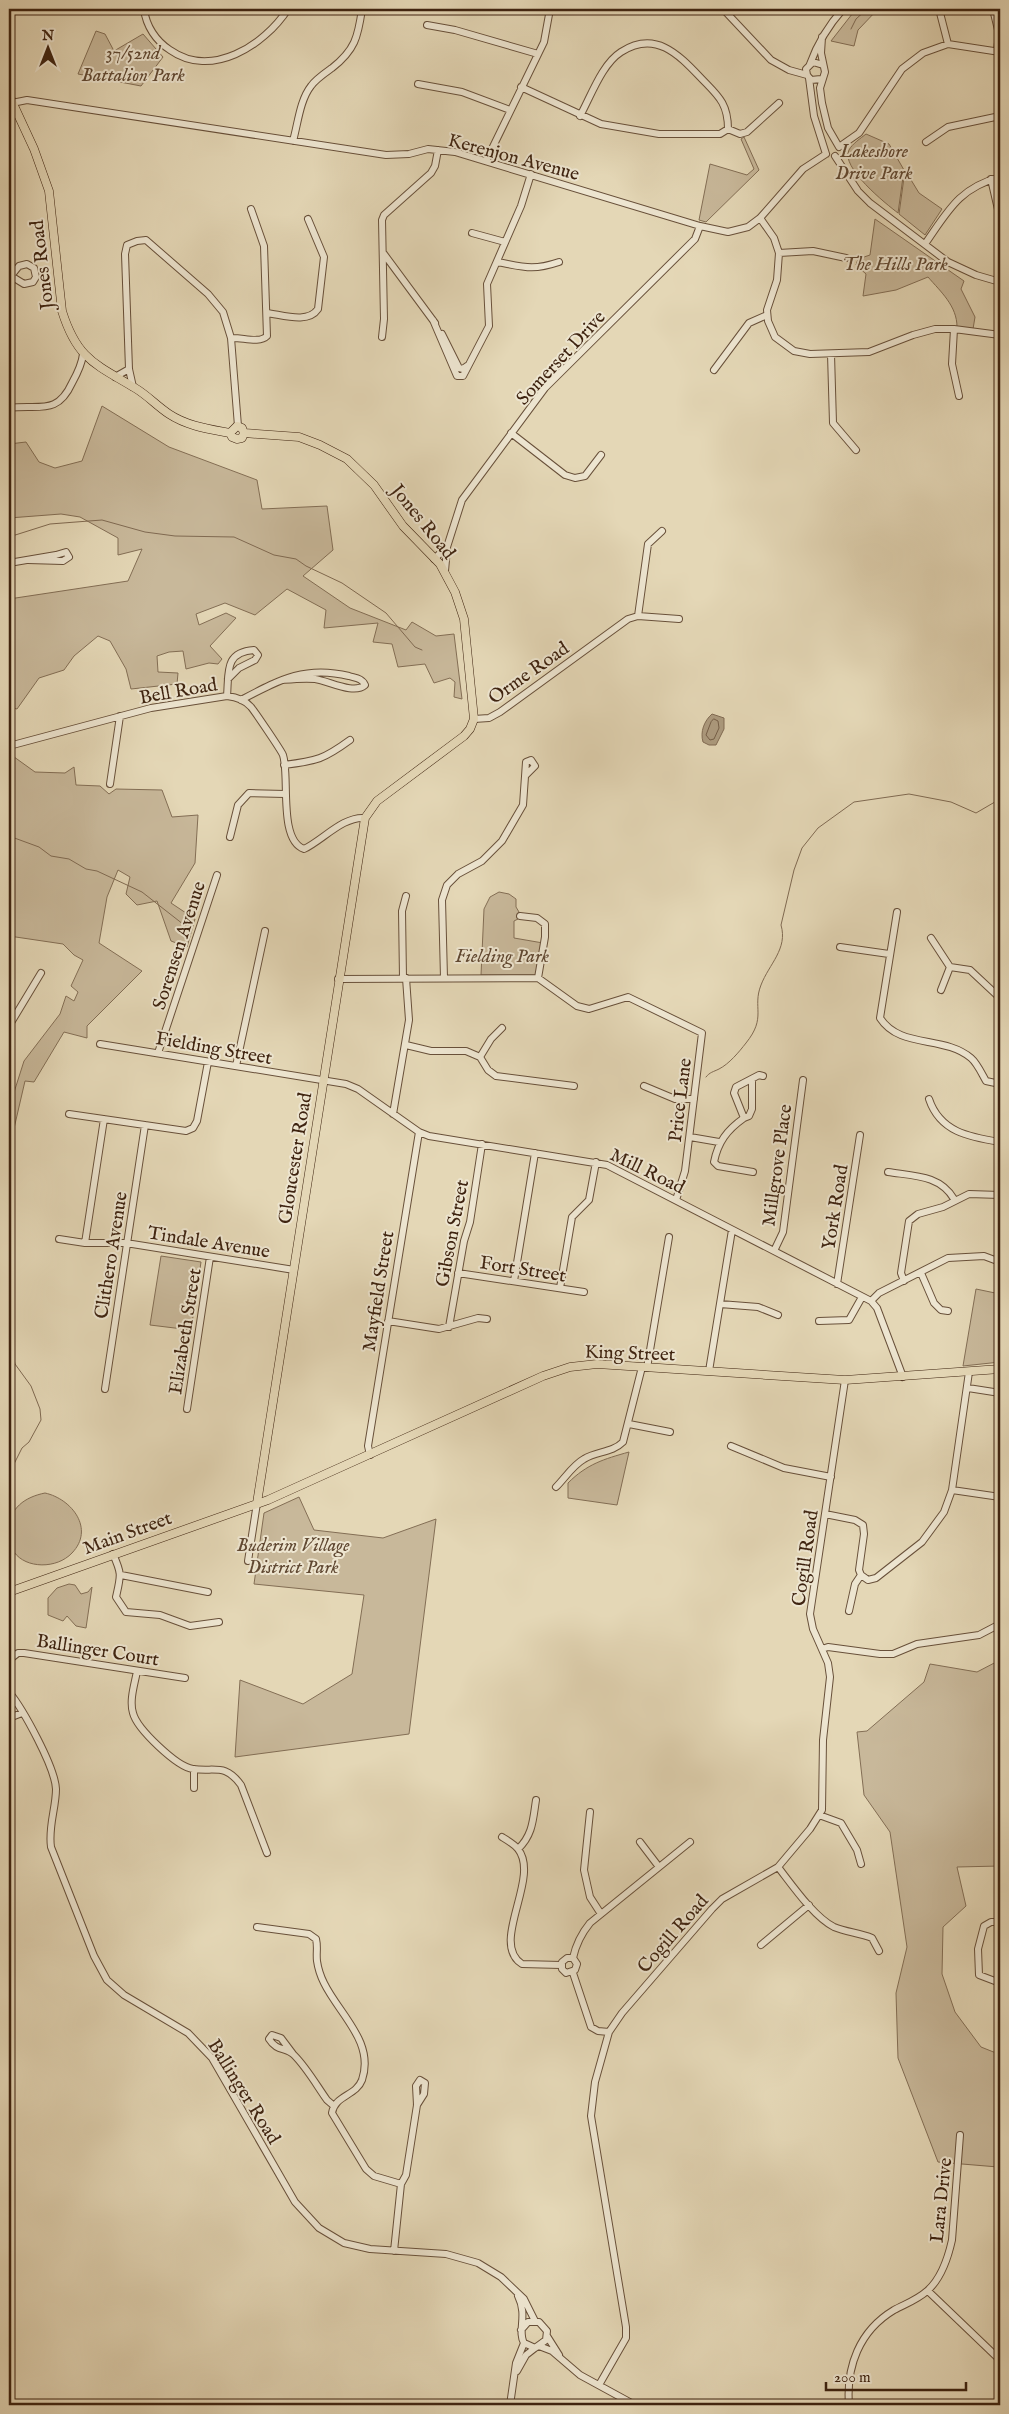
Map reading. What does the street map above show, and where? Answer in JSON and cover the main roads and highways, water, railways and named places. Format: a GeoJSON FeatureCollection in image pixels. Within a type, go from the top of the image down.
{"type":"FeatureCollection","features":[{"type":"Feature","properties":{"kind":"main road","name":"Jones Road"},"geometry":{"type":"LineString","coordinates":[[11,99],[34,149],[49,191],[62,311],[68,329],[83,354],[91,362],[133,387],[182,421],[198,427],[230,432]]}},
{"type":"Feature","properties":{"kind":"main road"},"geometry":{"type":"LineString","coordinates":[[238,426],[244,433],[242,438],[237,440],[233,438],[230,432],[238,426]]}},
{"type":"Feature","properties":{"kind":"main road","name":"Jones Road"},"geometry":{"type":"LineString","coordinates":[[244,433],[299,437],[347,459],[374,485],[402,526],[445,572],[455,592],[464,619],[474,719]]}},
{"type":"Feature","properties":{"kind":"main road","name":"Orme Road"},"geometry":{"type":"LineString","coordinates":[[364,818],[382,796],[464,736],[470,729],[474,719]]}},
{"type":"Feature","properties":{"kind":"main road","name":"Gloucester Road"},"geometry":{"type":"LineString","coordinates":[[257,1503],[364,818]]}},
{"type":"Feature","properties":{"kind":"main road","name":"King Street"},"geometry":{"type":"LineString","coordinates":[[257,1503],[560,1370],[597,1364],[845,1380],[1000,1369]]}},
{"type":"Feature","properties":{"kind":"main road","name":"Main Street"},"geometry":{"type":"LineString","coordinates":[[9,1592],[257,1503]]}},
{"type":"Feature","properties":{"kind":"water"},"geometry":{"type":"Polygon","coordinates":[[[712,714],[724,718],[724,729],[716,745],[709,745],[703,742],[702,738],[703,727],[712,714]]]}},
{"type":"Feature","properties":{"kind":"waterway"},"geometry":{"type":"LineString","coordinates":[[851,29],[856,19],[867,9]]}},
{"type":"Feature","properties":{"kind":"waterway"},"geometry":{"type":"LineString","coordinates":[[9,537],[50,524],[102,520],[145,532],[175,536],[234,537],[274,555],[296,559],[306,566],[342,583],[386,613],[415,647],[422,650]]}},
{"type":"Feature","properties":{"kind":"waterway"},"geometry":{"type":"LineString","coordinates":[[706,1077],[734,1058],[756,1026],[761,985],[777,956],[782,942],[781,925],[794,870],[802,848],[818,828],[854,802],[909,794],[951,802],[976,813],[1000,799]]}},
{"type":"Feature","properties":{"kind":"waterway"},"geometry":{"type":"LineString","coordinates":[[9,836],[39,847],[51,856],[69,859],[86,869],[97,871],[142,892],[188,928]]}},
{"type":"Feature","properties":{"kind":"waterway"},"geometry":{"type":"LineString","coordinates":[[9,1303],[11,1346],[15,1364],[31,1386],[40,1409],[41,1420],[29,1442],[22,1448],[9,1474]]}},
{"type":"Feature","properties":{"kind":"park label","name":"37/52nd Battalion Park"},"geometry":{"type":"Point","coordinates":[133,63]}},
{"type":"Feature","properties":{"kind":"park label","name":"Lakeshore Drive Park"},"geometry":{"type":"Point","coordinates":[874,161]}},
{"type":"Feature","properties":{"kind":"park label","name":"The Hills Park"},"geometry":{"type":"Point","coordinates":[895,263]}},
{"type":"Feature","properties":{"kind":"park label","name":"Fielding Park"},"geometry":{"type":"Point","coordinates":[502,955]}},
{"type":"Feature","properties":{"kind":"park label","name":"Buderim Village District Park"},"geometry":{"type":"Point","coordinates":[293,1555]}}]}
